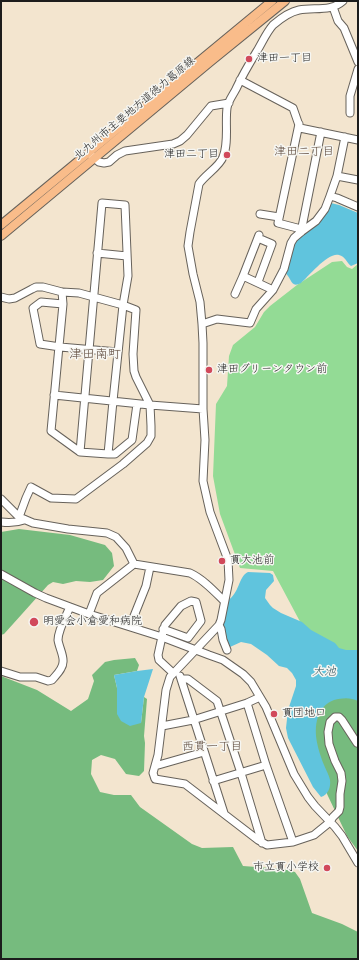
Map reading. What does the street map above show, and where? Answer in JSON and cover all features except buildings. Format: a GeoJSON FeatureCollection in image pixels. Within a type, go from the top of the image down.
{"type":"FeatureCollection","features":[{"type":"Feature","properties":{"kind":"main road","name":"北九州市主要地方道徳力葛原線"},"geometry":{"type":"LineString","coordinates":[[1,236],[91,155],[272,1]]}},
{"type":"Feature","properties":{"kind":"main road","name":"北九州市主要地方道徳力葛原線"},"geometry":{"type":"LineString","coordinates":[[1,225],[285,1]]}},
{"type":"Feature","properties":{"kind":"street"},"geometry":{"type":"LineString","coordinates":[[343,1],[334,7],[298,10],[284,16],[272,27],[228,102],[224,156],[199,184],[188,246],[200,302],[202,324],[202,409],[204,440],[203,481],[210,512],[228,560],[229,580],[219,625],[170,677],[166,690],[158,755],[153,773],[155,779],[186,784],[262,843],[267,845],[293,842],[314,835],[330,822],[339,811],[342,781],[341,773],[334,761],[329,744],[328,726],[332,719],[339,717],[357,743]]}},
{"type":"Feature","properties":{"kind":"street"},"geometry":{"type":"LineString","coordinates":[[334,7],[338,21],[344,28],[358,62]]}},
{"type":"Feature","properties":{"kind":"street"},"geometry":{"type":"LineString","coordinates":[[350,113],[350,96],[358,69]]}},
{"type":"Feature","properties":{"kind":"street"},"geometry":{"type":"LineString","coordinates":[[240,80],[292,108],[300,128],[358,140]]}},
{"type":"Feature","properties":{"kind":"street"},"geometry":{"type":"LineString","coordinates":[[91,155],[99,162],[104,164],[125,151],[173,144],[180,141],[187,135],[211,106],[228,102]]}},
{"type":"Feature","properties":{"kind":"street"},"geometry":{"type":"LineString","coordinates":[[299,124],[278,223],[301,230]]}},
{"type":"Feature","properties":{"kind":"street"},"geometry":{"type":"LineString","coordinates":[[301,230],[321,132]]}},
{"type":"Feature","properties":{"kind":"street"},"geometry":{"type":"LineString","coordinates":[[202,324],[217,319],[250,323],[256,309],[273,290],[284,269],[291,243],[294,238],[301,230],[316,221],[325,209],[337,176],[345,137]]}},
{"type":"Feature","properties":{"kind":"street"},"geometry":{"type":"LineString","coordinates":[[337,176],[358,180]]}},
{"type":"Feature","properties":{"kind":"street"},"geometry":{"type":"LineString","coordinates":[[330,196],[358,207]]}},
{"type":"Feature","properties":{"kind":"street"},"geometry":{"type":"LineString","coordinates":[[80,452],[102,203],[125,205],[128,256],[128,276],[123,305],[108,454]]}},
{"type":"Feature","properties":{"kind":"street"},"geometry":{"type":"LineString","coordinates":[[260,214],[279,218]]}},
{"type":"Feature","properties":{"kind":"street"},"geometry":{"type":"LineString","coordinates":[[235,294],[258,236],[272,244],[258,282]]}},
{"type":"Feature","properties":{"kind":"street"},"geometry":{"type":"LineString","coordinates":[[97,253],[128,256]]}},
{"type":"Feature","properties":{"kind":"street"},"geometry":{"type":"LineString","coordinates":[[243,276],[273,290]]}},
{"type":"Feature","properties":{"kind":"street"},"geometry":{"type":"LineString","coordinates":[[1,297],[9,299],[15,298],[36,287],[43,287],[62,292],[78,293],[136,310],[134,371],[150,405],[151,426],[151,436],[147,443],[124,464],[76,499],[51,498],[31,487],[26,498],[22,519],[19,522],[1,522]]}},
{"type":"Feature","properties":{"kind":"street"},"geometry":{"type":"LineString","coordinates":[[62,292],[63,304],[60,347],[51,431],[80,452],[115,454],[132,440],[137,404]]}},
{"type":"Feature","properties":{"kind":"street"},"geometry":{"type":"LineString","coordinates":[[63,304],[41,302],[33,308],[40,344],[118,352]]}},
{"type":"Feature","properties":{"kind":"street"},"geometry":{"type":"LineString","coordinates":[[54,395],[202,409]]}},
{"type":"Feature","properties":{"kind":"street"},"geometry":{"type":"LineString","coordinates":[[1,499],[22,519],[33,523],[68,529],[107,533],[116,537],[126,548],[134,564]]}},
{"type":"Feature","properties":{"kind":"street"},"geometry":{"type":"LineString","coordinates":[[89,614],[97,593],[134,564],[185,572],[195,576],[224,601]]}},
{"type":"Feature","properties":{"kind":"street"},"geometry":{"type":"LineString","coordinates":[[130,626],[146,586],[150,567]]}},
{"type":"Feature","properties":{"kind":"street"},"geometry":{"type":"LineString","coordinates":[[1,574],[35,593],[89,614],[130,626],[163,633],[188,638],[201,621],[196,602],[191,601],[181,606],[164,625],[163,633],[158,655],[159,660],[175,672],[181,679],[224,813]]}},
{"type":"Feature","properties":{"kind":"street"},"geometry":{"type":"LineString","coordinates":[[1,671],[20,677],[36,677],[48,681],[52,680],[60,670],[64,661],[58,639],[70,607]]}},
{"type":"Feature","properties":{"kind":"street"},"geometry":{"type":"LineString","coordinates":[[219,625],[227,650]]}},
{"type":"Feature","properties":{"kind":"street"},"geometry":{"type":"LineString","coordinates":[[163,633],[197,650],[223,660],[243,674],[251,682],[274,723],[294,774],[308,797],[342,836],[358,863]]}},
{"type":"Feature","properties":{"kind":"street"},"geometry":{"type":"LineString","coordinates":[[181,679],[188,679],[217,701],[262,843]]}},
{"type":"Feature","properties":{"kind":"street"},"geometry":{"type":"LineString","coordinates":[[162,726],[193,720],[247,703],[260,697]]}},
{"type":"Feature","properties":{"kind":"street"},"geometry":{"type":"LineString","coordinates":[[247,703],[266,765],[293,842]]}},
{"type":"Feature","properties":{"kind":"street"},"geometry":{"type":"LineString","coordinates":[[155,766],[204,752]]}},
{"type":"Feature","properties":{"kind":"street"},"geometry":{"type":"LineString","coordinates":[[213,781],[266,765]]}},
{"type":"Feature","properties":{"kind":"green space"},"geometry":{"type":"Polygon","coordinates":[[[342,261],[347,267],[352,269],[358,264],[358,826],[329,676],[273,571],[240,568],[220,514],[213,476],[216,404],[227,386],[229,356],[233,345],[255,327],[264,312],[270,306],[297,285],[332,262],[342,261]]]}},
{"type":"Feature","properties":{"kind":"green space"},"geometry":{"type":"Polygon","coordinates":[[[19,529],[70,535],[105,545],[112,553],[114,566],[103,580],[90,582],[76,581],[63,584],[53,582],[48,585],[4,634],[1,635],[1,532],[19,529]]]}},
{"type":"Feature","properties":{"kind":"green space"},"geometry":{"type":"Polygon","coordinates":[[[135,658],[139,665],[137,671],[114,675],[117,688],[117,713],[141,723],[144,697],[147,699],[144,736],[144,771],[139,776],[126,774],[115,759],[101,755],[92,760],[91,774],[100,792],[114,795],[131,795],[140,807],[192,844],[202,848],[233,847],[243,866],[283,869],[295,872],[300,879],[312,913],[342,924],[358,932],[358,959],[1,959],[1,676],[37,690],[71,711],[88,699],[94,681],[92,675],[105,662],[135,658]]]}},
{"type":"Feature","properties":{"kind":"green space"},"geometry":{"type":"Polygon","coordinates":[[[358,692],[358,851],[347,836],[318,775],[311,745],[319,706],[329,697],[358,692]]]}},
{"type":"Feature","properties":{"kind":"water"},"geometry":{"type":"Polygon","coordinates":[[[331,203],[358,213],[358,263],[351,266],[343,257],[335,255],[319,265],[301,283],[295,285],[284,272],[296,238],[327,212],[331,203]]]}},
{"type":"Feature","properties":{"kind":"water","name":"大池"},"geometry":{"type":"Polygon","coordinates":[[[248,572],[270,573],[273,575],[274,581],[266,590],[265,598],[273,608],[302,622],[311,630],[335,643],[339,648],[346,650],[358,650],[358,701],[346,698],[331,701],[322,709],[317,720],[316,733],[318,746],[330,780],[327,793],[321,797],[313,787],[288,738],[286,728],[288,710],[296,686],[296,680],[292,673],[287,668],[279,666],[267,655],[251,644],[241,642],[230,647],[225,635],[224,619],[227,601],[234,594],[242,578],[248,572]]]}},
{"type":"Feature","properties":{"kind":"water"},"geometry":{"type":"Polygon","coordinates":[[[153,669],[144,697],[141,723],[130,726],[121,721],[117,714],[117,688],[114,675],[153,669]]]}},
{"type":"Feature","properties":{"kind":"place","name":"津田一丁目"},"geometry":{"type":"Point","coordinates":[249,59]}},
{"type":"Feature","properties":{"kind":"place","name":"津田二丁目"},"geometry":{"type":"Point","coordinates":[227,155]}},
{"type":"Feature","properties":{"kind":"place","name":"津田グリーンタウン前"},"geometry":{"type":"Point","coordinates":[209,370]}},
{"type":"Feature","properties":{"kind":"place","name":"貫大池前"},"geometry":{"type":"Point","coordinates":[222,561]}},
{"type":"Feature","properties":{"kind":"place","name":"明愛会小倉愛和病院"},"geometry":{"type":"Point","coordinates":[34,622]}},
{"type":"Feature","properties":{"kind":"place","name":"貫団地口"},"geometry":{"type":"Point","coordinates":[274,714]}},
{"type":"Feature","properties":{"kind":"place","name":"市立貫小学校"},"geometry":{"type":"Point","coordinates":[327,868]}},
{"type":"Feature","properties":{"kind":"district","name":"津田二丁目"},"geometry":{"type":"Point","coordinates":[304,152]}},
{"type":"Feature","properties":{"kind":"district","name":"津田南町"},"geometry":{"type":"Point","coordinates":[95,355]}},
{"type":"Feature","properties":{"kind":"district","name":"西貫一丁目"},"geometry":{"type":"Point","coordinates":[212,747]}}]}
